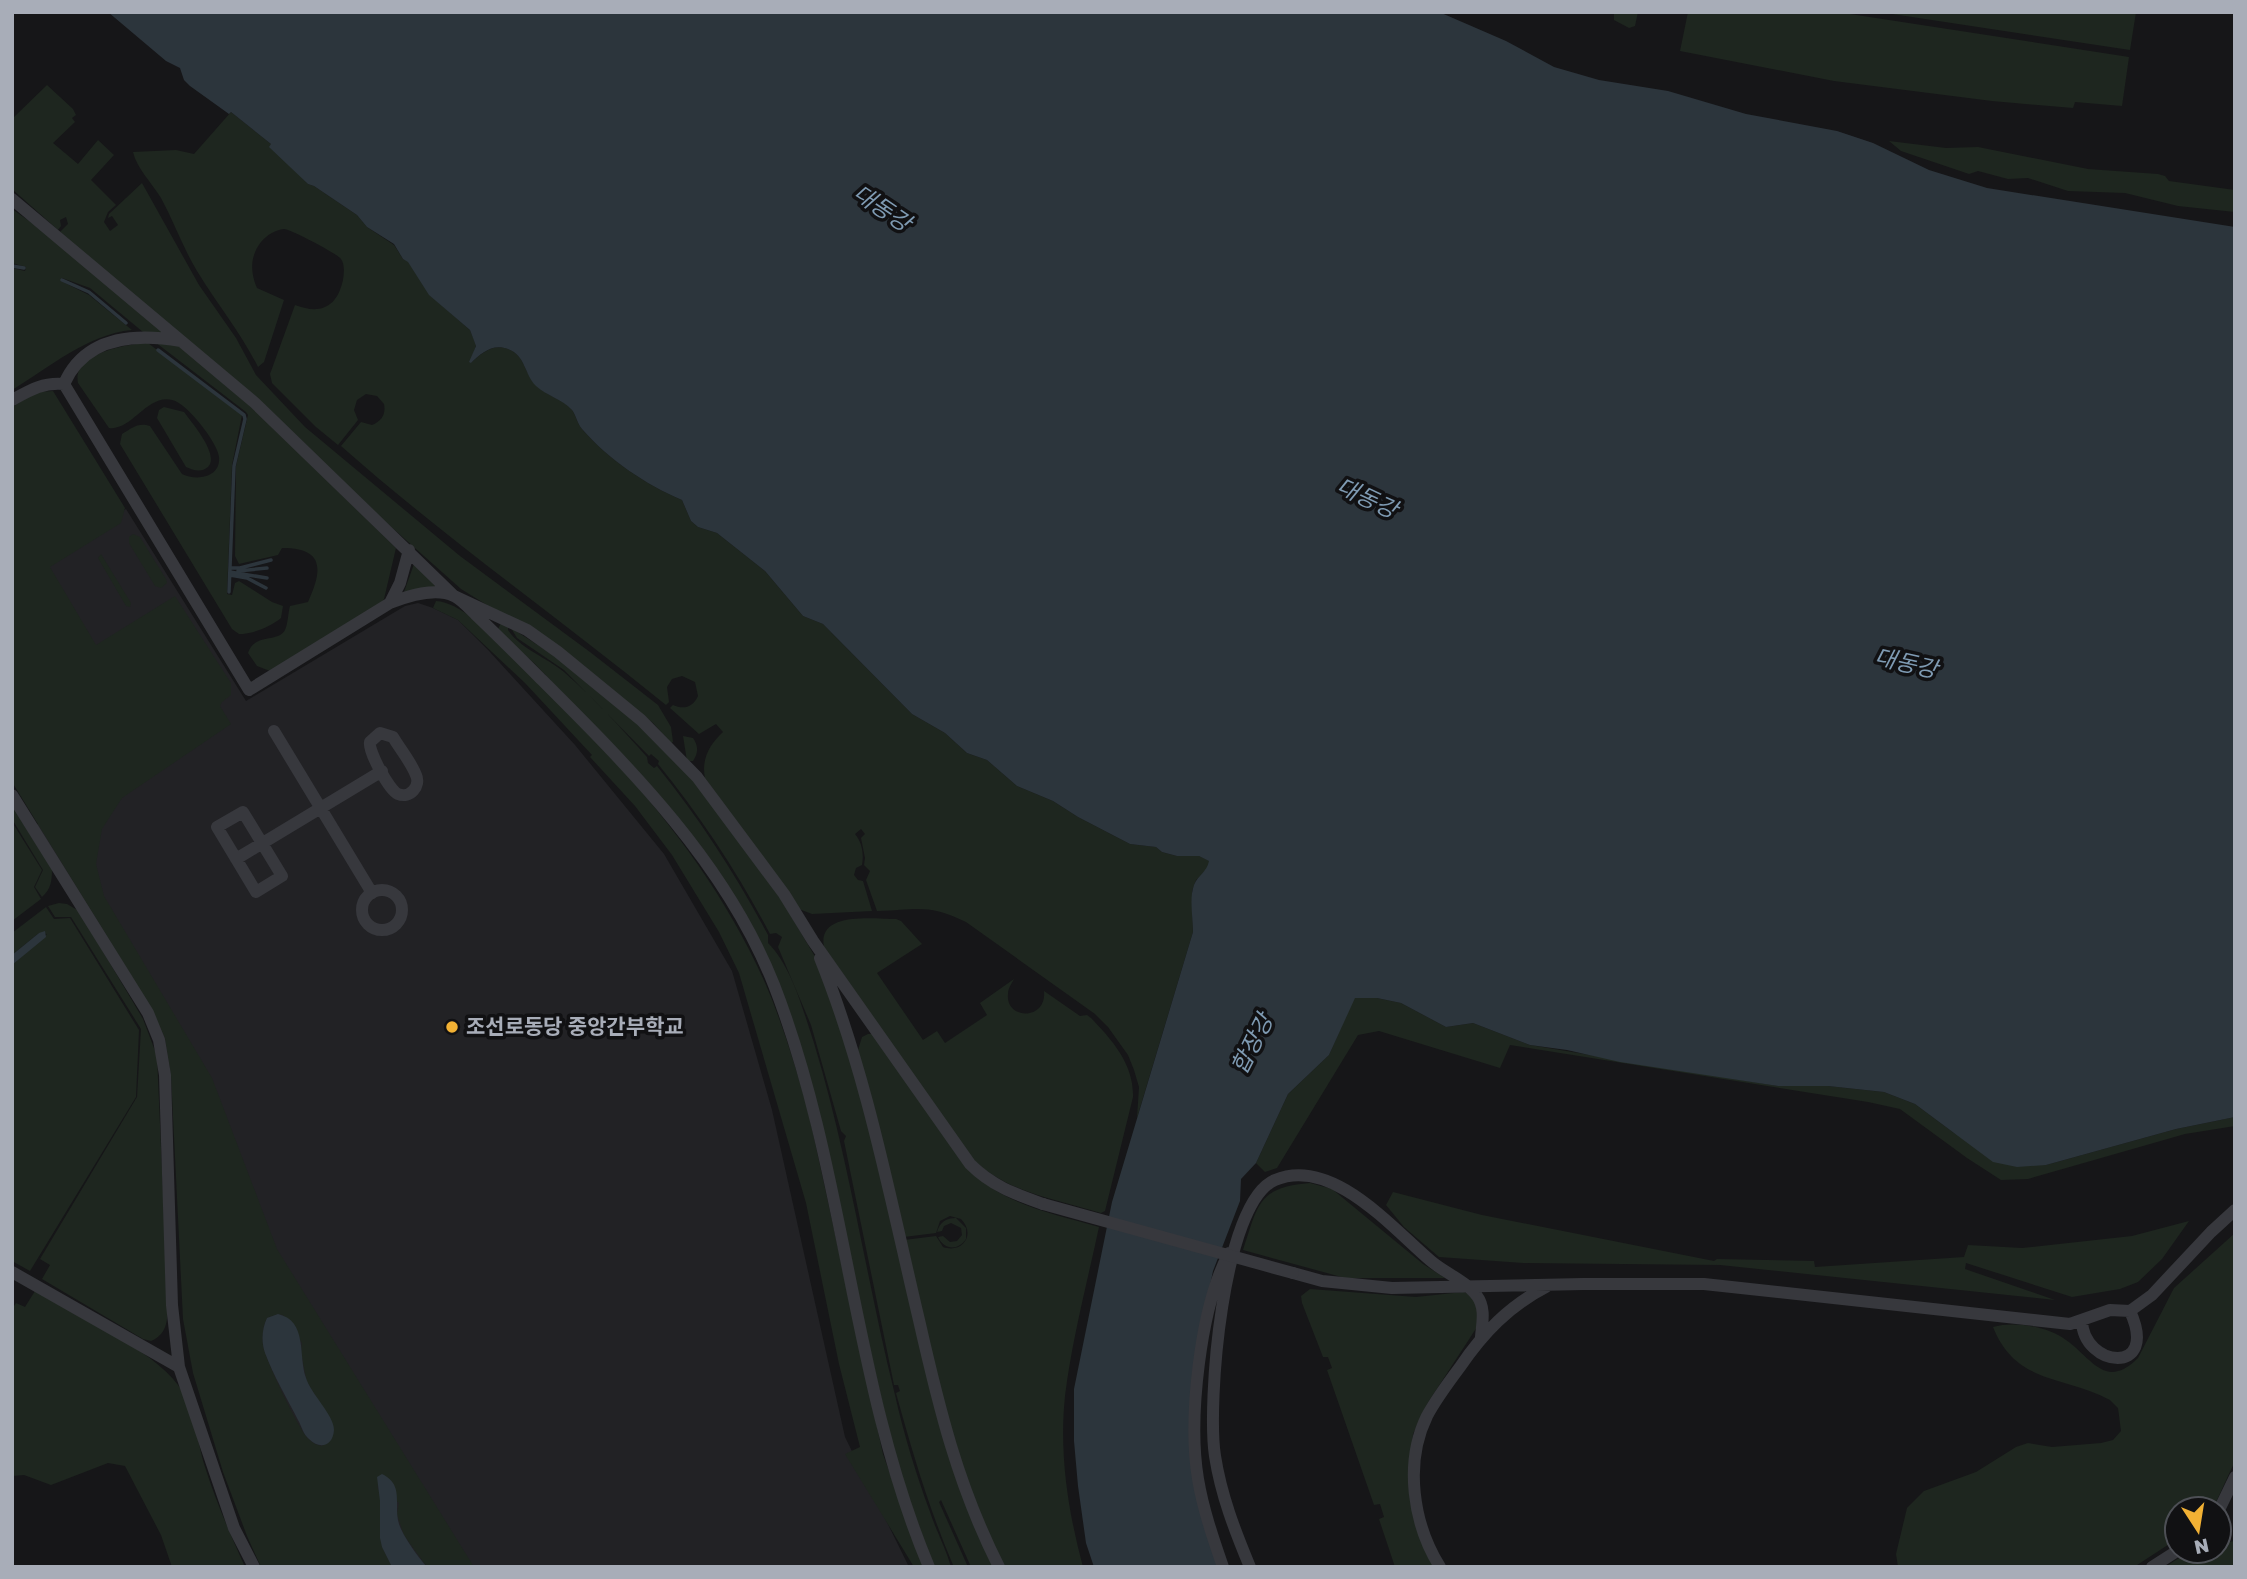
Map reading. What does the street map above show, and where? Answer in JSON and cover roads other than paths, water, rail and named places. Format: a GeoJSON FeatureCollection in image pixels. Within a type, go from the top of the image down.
{"type":"FeatureCollection","features":[{"type":"Feature","properties":{"kind":"street"},"geometry":{"type":"LineString","coordinates":[[12,199],[255,403],[496,634],[575,713],[673,818],[720,885],[762,960],[802,1070],[842,1236],[885,1438],[929,1567]]}},
{"type":"Feature","properties":{"kind":"street"},"geometry":{"type":"LineString","coordinates":[[12,400],[107,344],[146,336],[181,341]]}},
{"type":"Feature","properties":{"kind":"street"},"geometry":{"type":"LineString","coordinates":[[64,384],[78,359]]}},
{"type":"Feature","properties":{"kind":"street"},"geometry":{"type":"LineString","coordinates":[[35,387],[48,383],[64,384]]}},
{"type":"Feature","properties":{"kind":"street"},"geometry":{"type":"LineString","coordinates":[[64,384],[249,690],[390,603],[413,595],[428,593],[454,596],[540,639],[641,720],[697,777],[784,894],[813,941],[970,1164],[1001,1188],[1043,1204],[1322,1281],[1392,1288],[1704,1284],[2070,1324],[2110,1310],[2130,1311],[2151,1295],[2235,1210]]}},
{"type":"Feature","properties":{"kind":"street"},"geometry":{"type":"LineString","coordinates":[[390,603],[400,583],[409,551]]}},
{"type":"Feature","properties":{"kind":"street"},"geometry":{"type":"LineString","coordinates":[[274,731],[372,893]]}},
{"type":"Feature","properties":{"kind":"street"},"geometry":{"type":"LineString","coordinates":[[384,733],[393,737],[417,777],[417,786],[407,795],[398,794],[382,771],[369,751],[369,746],[376,735],[384,733]]}},
{"type":"Feature","properties":{"kind":"street"},"geometry":{"type":"LineString","coordinates":[[236,859],[382,771]]}},
{"type":"Feature","properties":{"kind":"street"},"geometry":{"type":"LineString","coordinates":[[12,795],[148,1013],[159,1040],[165,1075],[172,1305],[179,1367],[234,1528],[254,1567]]}},
{"type":"Feature","properties":{"kind":"street"},"geometry":{"type":"LineString","coordinates":[[243,812],[282,876],[256,892],[236,859],[217,828],[243,812]]}},
{"type":"Feature","properties":{"kind":"street"},"geometry":{"type":"LineString","coordinates":[[389,891],[399,898],[402,911],[395,930],[373,928],[364,918],[363,905],[372,893],[389,891]]}},
{"type":"Feature","properties":{"kind":"street"},"geometry":{"type":"LineString","coordinates":[[813,941],[849,1037],[874,1127],[949,1443],[974,1513],[999,1567]]}},
{"type":"Feature","properties":{"kind":"street"},"geometry":{"type":"LineString","coordinates":[[849,1037],[872,1024]]}},
{"type":"Feature","properties":{"kind":"street"},"geometry":{"type":"LineString","coordinates":[[1223,1567],[1204,1506],[1196,1460],[1198,1380],[1204,1326],[1217,1275],[1252,1202],[1273,1180],[1311,1176],[1330,1181],[1351,1192],[1434,1264],[1478,1296],[1482,1308],[1480,1337]]}},
{"type":"Feature","properties":{"kind":"street"},"geometry":{"type":"LineString","coordinates":[[1235,1240],[1219,1327],[1212,1423],[1222,1491],[1250,1567]]}},
{"type":"Feature","properties":{"kind":"street"},"geometry":{"type":"LineString","coordinates":[[12,1272],[179,1367]]}},
{"type":"Feature","properties":{"kind":"street"},"geometry":{"type":"LineString","coordinates":[[1440,1567],[1427,1542],[1416,1502],[1414,1476],[1418,1438],[1427,1416],[1480,1337],[1524,1300],[1549,1285]]}},
{"type":"Feature","properties":{"kind":"street"},"geometry":{"type":"LineString","coordinates":[[2082,1321],[2082,1332],[2095,1349],[2105,1357],[2125,1356],[2133,1351],[2139,1335],[2130,1311]]}},
{"type":"Feature","properties":{"kind":"street"},"geometry":{"type":"LineString","coordinates":[[1204,1326],[1219,1327]]}},
{"type":"Feature","properties":{"kind":"street"},"geometry":{"type":"LineString","coordinates":[[2226,1495],[2235,1476]]}},
{"type":"Feature","properties":{"kind":"water"},"geometry":{"type":"Polygon","coordinates":[[[108,12],[1439,12],[1506,41],[1554,67],[1599,80],[1668,91],[1746,114],[1837,131],[1873,143],[1929,170],[1987,188],[2235,227],[2235,1117],[2176,1129],[2046,1165],[2017,1167],[1993,1162],[1915,1104],[1884,1092],[1828,1086],[1778,1086],[1620,1062],[1530,1045],[1473,1023],[1446,1027],[1401,1003],[1377,998],[1355,998],[1329,1055],[1288,1094],[1256,1163],[1241,1179],[1240,1201],[1213,1271],[1201,1329],[1193,1429],[1221,1567],[1094,1567],[1086,1543],[1078,1486],[1074,1441],[1074,1389],[1112,1202],[1193,932],[1193,890],[1209,861],[1199,856],[1177,856],[1162,852],[1156,847],[1130,844],[1053,801],[1017,786],[987,760],[967,753],[945,733],[912,714],[823,624],[803,616],[765,571],[717,533],[698,527],[691,521],[682,500],[641,479],[604,451],[582,429],[572,410],[536,386],[514,352],[503,347],[492,348],[469,362],[476,346],[470,330],[429,295],[394,244],[367,227],[357,215],[308,184],[269,147],[271,144],[231,112],[229,114],[190,86],[184,80],[180,68],[166,61],[108,12]]]}},
{"type":"Feature","properties":{"kind":"water"},"geometry":{"type":"Polygon","coordinates":[[[45,931],[46,937],[12,965],[12,955],[45,931]]]}},
{"type":"Feature","properties":{"kind":"water"},"geometry":{"type":"Polygon","coordinates":[[[278,1314],[294,1324],[298,1332],[306,1378],[333,1424],[333,1435],[325,1445],[313,1442],[305,1435],[265,1353],[265,1322],[267,1318],[278,1314]]]}},
{"type":"Feature","properties":{"kind":"water"},"geometry":{"type":"Polygon","coordinates":[[[382,1474],[394,1484],[397,1517],[401,1529],[427,1567],[392,1567],[382,1547],[377,1477],[382,1474]]]}},
{"type":"Feature","properties":{"kind":"waterway"},"geometry":{"type":"LineString","coordinates":[[12,266],[24,268]]}},
{"type":"Feature","properties":{"kind":"waterway"},"geometry":{"type":"LineString","coordinates":[[62,280],[89,292],[126,323]]}},
{"type":"Feature","properties":{"kind":"waterway"},"geometry":{"type":"LineString","coordinates":[[158,350],[244,415],[234,466],[229,592]]}},
{"type":"Feature","properties":{"kind":"waterway"},"geometry":{"type":"LineString","coordinates":[[230,568],[271,560]]}},
{"type":"Feature","properties":{"kind":"waterway"},"geometry":{"type":"LineString","coordinates":[[238,571],[267,568]]}},
{"type":"Feature","properties":{"kind":"waterway"},"geometry":{"type":"LineString","coordinates":[[230,572],[267,578]]}},
{"type":"Feature","properties":{"kind":"waterway"},"geometry":{"type":"LineString","coordinates":[[230,575],[247,578],[266,588]]}},
{"type":"Feature","properties":{"kind":"place","name":"조선로동당 중앙간부학교"},"geometry":{"type":"Point","coordinates":[452,1027]}},
{"type":"Feature","properties":{"kind":"water label","name":"대동강"},"geometry":{"type":"Point","coordinates":[882,208]}},
{"type":"Feature","properties":{"kind":"water label","name":"대동강"},"geometry":{"type":"Point","coordinates":[1367,498]}},
{"type":"Feature","properties":{"kind":"water label","name":"대동강"},"geometry":{"type":"Point","coordinates":[1906,663]}},
{"type":"Feature","properties":{"kind":"water label","name":"합장강"},"geometry":{"type":"Point","coordinates":[1252,1044]}}]}
